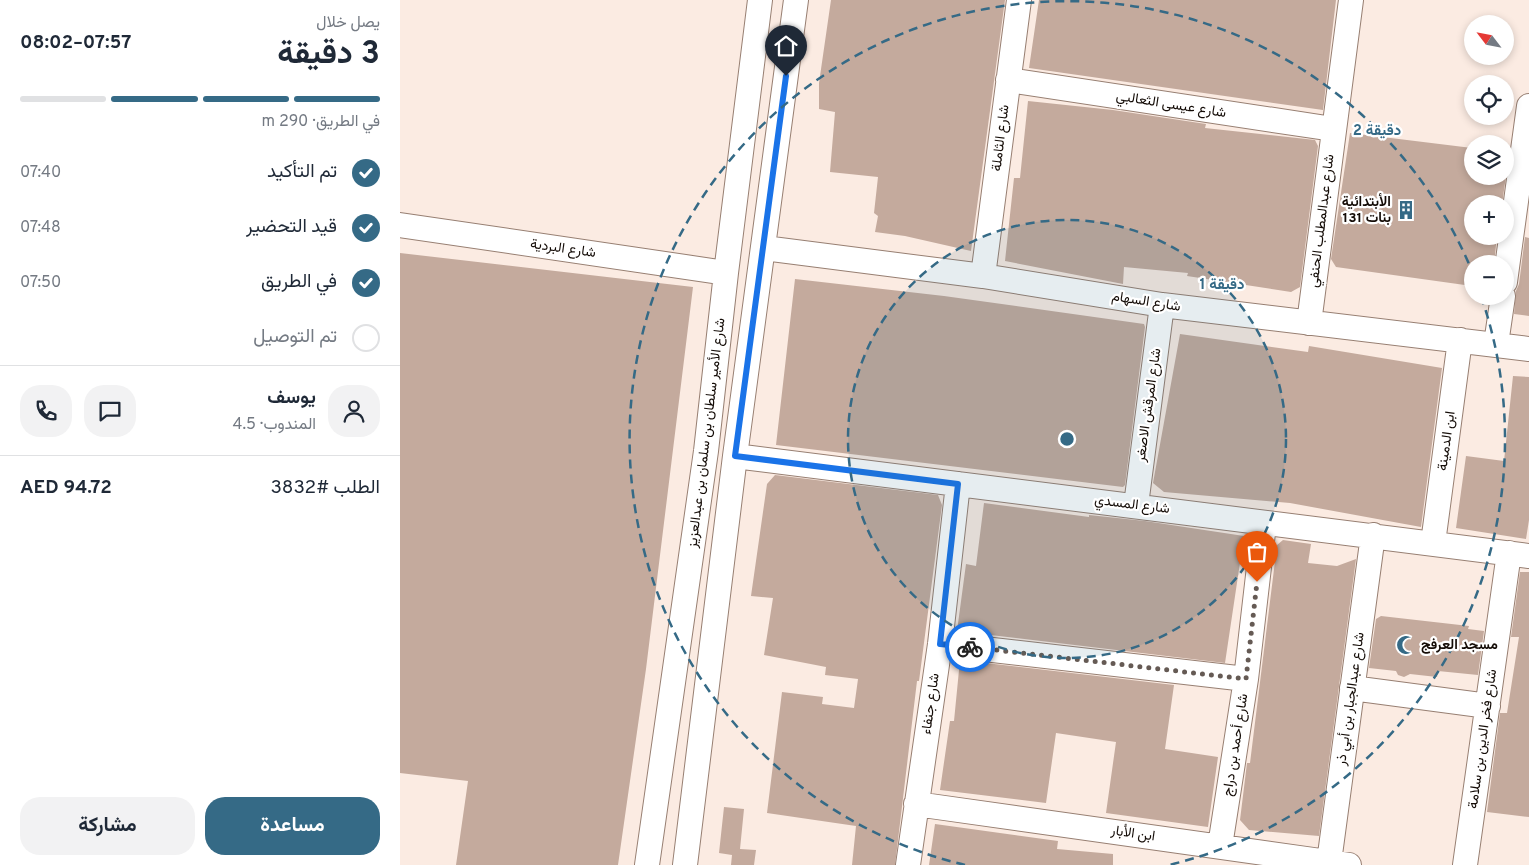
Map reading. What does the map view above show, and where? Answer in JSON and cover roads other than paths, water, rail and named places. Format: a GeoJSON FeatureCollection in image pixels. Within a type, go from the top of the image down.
{"type":"FeatureCollection","features":[{"type":"Feature","properties":{"kind":"street","name":"شارع الأمير سلطان بن سلمان بن عبدالعزيز"},"geometry":{"type":"LineString","coordinates":[[647,865],[706,451],[760,0]]}},
{"type":"Feature","properties":{"kind":"street"},"geometry":{"type":"LineString","coordinates":[[685,865],[735,456],[796,0]]}},
{"type":"Feature","properties":{"kind":"street","name":"شارع الثاملة"},"geometry":{"type":"LineString","coordinates":[[983,276],[1019,0]]}},
{"type":"Feature","properties":{"kind":"street","name":"شارع عبدالمطلب الحنفي"},"geometry":{"type":"LineString","coordinates":[[1309,323],[1351,0]]}},
{"type":"Feature","properties":{"kind":"street","name":"شارع عيسى الثعالبي"},"geometry":{"type":"LineString","coordinates":[[1008,80],[1333,129]]}},
{"type":"Feature","properties":{"kind":"street"},"geometry":{"type":"LineString","coordinates":[[1509,255],[1526,152],[1529,106]]}},
{"type":"Feature","properties":{"kind":"street","name":"شارع البردية"},"geometry":{"type":"LineString","coordinates":[[400,224],[726,273]]}},
{"type":"Feature","properties":{"kind":"street","name":"شارع السهام"},"geometry":{"type":"LineString","coordinates":[[764,248],[983,276],[1162,305],[1529,349]]}},
{"type":"Feature","properties":{"kind":"street","name":"شارع المرقش الاصغر"},"geometry":{"type":"LineString","coordinates":[[1136,505],[1162,305]]}},
{"type":"Feature","properties":{"kind":"street"},"geometry":{"type":"LineString","coordinates":[[1496,344],[1502,305]]}},
{"type":"Feature","properties":{"kind":"street","name":"ابن الدمينة"},"geometry":{"type":"LineString","coordinates":[[1433,543],[1460,340]]}},
{"type":"Feature","properties":{"kind":"street","name":"شارع المسدي"},"geometry":{"type":"LineString","coordinates":[[735,456],[1136,505],[1264,524],[1373,535],[1519,554]]}},
{"type":"Feature","properties":{"kind":"street","name":"شارع جنفاء"},"geometry":{"type":"LineString","coordinates":[[908,865],[940,644],[958,484]]}},
{"type":"Feature","properties":{"kind":"street","name":"شارع أحمد بن دراج"},"geometry":{"type":"LineString","coordinates":[[1220,846],[1246,679],[1264,524]]}},
{"type":"Feature","properties":{"kind":"street","name":"شارع عبدالجبار بن أبي ذر"},"geometry":{"type":"LineString","coordinates":[[1339,864],[1352,688],[1373,535]]}},
{"type":"Feature","properties":{"kind":"street","name":"شارع فخر الدين بن سلامة"},"geometry":{"type":"LineString","coordinates":[[1465,865],[1488,706],[1519,554]]}},
{"type":"Feature","properties":{"kind":"street"},"geometry":{"type":"LineString","coordinates":[[940,644],[1246,679]]}},
{"type":"Feature","properties":{"kind":"street"},"geometry":{"type":"LineString","coordinates":[[1352,688],[1488,706]]}},
{"type":"Feature","properties":{"kind":"street","name":"ابن الأبار"},"geometry":{"type":"LineString","coordinates":[[916,804],[1339,864]]}},
{"type":"Feature","properties":{"kind":"place","name":"الأبتدائية 131 بنات"},"geometry":{"type":"Point","coordinates":[1406,210]}},
{"type":"Feature","properties":{"kind":"place","name":"مسجد العرفج"},"geometry":{"type":"Point","coordinates":[1406,645]}}]}
